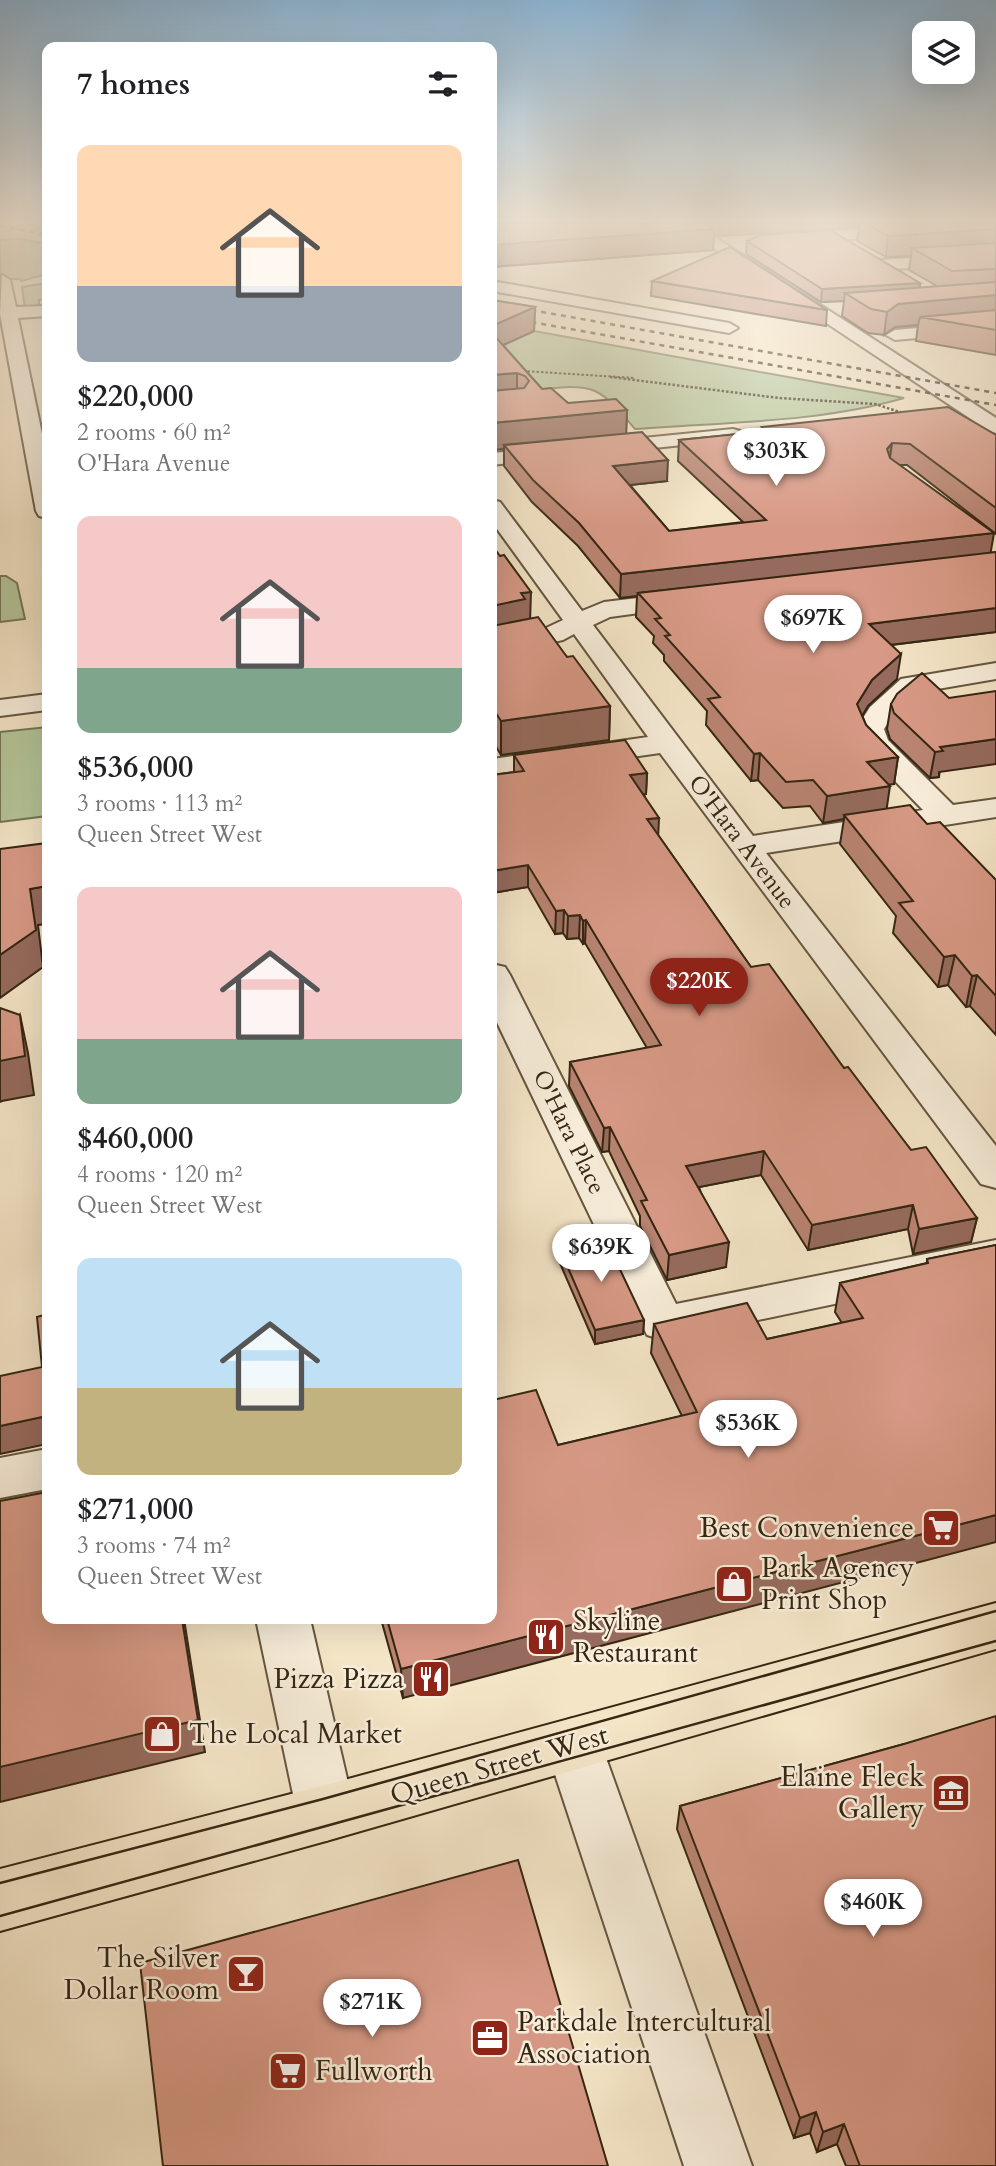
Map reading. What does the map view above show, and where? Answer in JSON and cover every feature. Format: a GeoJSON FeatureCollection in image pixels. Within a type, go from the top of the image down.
{"type":"FeatureCollection","features":[{"type":"Feature","properties":{"kind":"main road","name":"Queen Street West"},"geometry":{"type":"LineString","coordinates":[[0,1900],[326,1813],[996,1626]]}},
{"type":"Feature","properties":{"kind":"street"},"geometry":{"type":"LineString","coordinates":[[9,324],[22,421],[42,493]]}},
{"type":"Feature","properties":{"kind":"street"},"geometry":{"type":"LineString","coordinates":[[707,324],[729,328]]}},
{"type":"Feature","properties":{"kind":"street"},"geometry":{"type":"LineString","coordinates":[[837,324],[996,427]]}},
{"type":"Feature","properties":{"kind":"street"},"geometry":{"type":"LineString","coordinates":[[895,335],[996,326]]}},
{"type":"Feature","properties":{"kind":"street"},"geometry":{"type":"LineString","coordinates":[[951,347],[996,341]]}},
{"type":"Feature","properties":{"kind":"street"},"geometry":{"type":"LineString","coordinates":[[497,459],[758,433]]}},
{"type":"Feature","properties":{"kind":"street","name":"O'Hara Avenue"},"geometry":{"type":"LineString","coordinates":[[497,514],[746,847],[989,1153]]}},
{"type":"Feature","properties":{"kind":"street"},"geometry":{"type":"LineString","coordinates":[[497,647],[554,634],[604,610],[711,598]]}},
{"type":"Feature","properties":{"kind":"street"},"geometry":{"type":"LineString","coordinates":[[946,816],[874,743],[870,729],[880,713],[911,685],[996,671]]}},
{"type":"Feature","properties":{"kind":"street"},"geometry":{"type":"LineString","coordinates":[[0,708],[42,703]]}},
{"type":"Feature","properties":{"kind":"street"},"geometry":{"type":"LineString","coordinates":[[497,767],[667,743]]}},
{"type":"Feature","properties":{"kind":"street"},"geometry":{"type":"LineString","coordinates":[[746,847],[996,808]]}},
{"type":"Feature","properties":{"kind":"street","name":"O'Hara Place"},"geometry":{"type":"LineString","coordinates":[[497,985],[663,1323],[996,1255]]}},
{"type":"Feature","properties":{"kind":"street"},"geometry":{"type":"LineString","coordinates":[[0,1478],[42,1470]]}},
{"type":"Feature","properties":{"kind":"street"},"geometry":{"type":"LineString","coordinates":[[284,1624],[326,1813]]}},
{"type":"Feature","properties":{"kind":"street"},"geometry":{"type":"LineString","coordinates":[[573,1744],[718,2166]]}},
{"type":"Feature","properties":{"kind":"path"},"geometry":{"type":"LineString","coordinates":[[516,370],[632,378],[779,398],[875,404],[908,415]]}},
{"type":"Feature","properties":{"kind":"green space"},"geometry":{"type":"Polygon","coordinates":[[[534,331],[904,398],[805,417],[635,429],[606,398],[587,388],[566,387],[512,393],[502,346],[534,331]]]}},
{"type":"Feature","properties":{"kind":"green space"},"geometry":{"type":"Polygon","coordinates":[[[0,576],[6,576],[17,583],[25,619],[0,622],[0,576]]]}},
{"type":"Feature","properties":{"kind":"green space"},"geometry":{"type":"Polygon","coordinates":[[[42,728],[42,817],[0,822],[0,732],[42,728]]]}},
{"type":"Feature","properties":{"kind":"building"},"geometry":{"type":"Polygon","coordinates":[[[961,324],[996,324],[996,330],[961,324]]]}},
{"type":"Feature","properties":{"kind":"building"},"geometry":{"type":"Polygon","coordinates":[[[497,339],[542,389],[551,388],[568,403],[616,399],[627,410],[497,423],[497,391],[524,388],[529,381],[517,373],[497,375],[497,339]]]}},
{"type":"Feature","properties":{"kind":"building"},"geometry":{"type":"Polygon","coordinates":[[[948,407],[996,435],[996,508],[910,444],[892,443],[887,449],[890,458],[994,533],[621,574],[579,523],[533,480],[504,445],[642,432],[668,460],[613,466],[669,531],[766,520],[679,440],[767,431],[762,427],[948,407]]]}},
{"type":"Feature","properties":{"kind":"building"},"geometry":{"type":"Polygon","coordinates":[[[497,552],[500,556],[504,555],[531,592],[521,593],[525,599],[497,605],[497,552]]]}},
{"type":"Feature","properties":{"kind":"building"},"geometry":{"type":"Polygon","coordinates":[[[996,552],[996,608],[869,624],[901,654],[872,680],[857,704],[866,725],[898,757],[867,762],[890,786],[827,796],[813,780],[786,782],[760,753],[754,754],[708,699],[720,697],[665,636],[670,635],[655,619],[661,618],[638,593],[996,552]]]}},
{"type":"Feature","properties":{"kind":"building"},"geometry":{"type":"Polygon","coordinates":[[[538,617],[567,657],[573,656],[610,706],[501,721],[497,715],[497,625],[538,617]]]}},
{"type":"Feature","properties":{"kind":"building"},"geometry":{"type":"Polygon","coordinates":[[[922,673],[949,698],[996,691],[996,739],[940,747],[943,751],[935,752],[894,713],[891,704],[897,694],[922,673]]]}},
{"type":"Feature","properties":{"kind":"building"},"geometry":{"type":"Polygon","coordinates":[[[625,740],[647,773],[630,775],[659,818],[647,819],[751,967],[769,964],[844,1068],[848,1067],[911,1150],[926,1147],[977,1218],[919,1229],[913,1205],[812,1225],[764,1151],[686,1166],[729,1242],[669,1255],[641,1201],[647,1200],[610,1127],[604,1128],[570,1062],[661,1045],[586,920],[583,921],[580,915],[568,916],[564,910],[556,911],[528,865],[497,870],[497,774],[524,771],[514,755],[625,740]]]}},
{"type":"Feature","properties":{"kind":"building"},"geometry":{"type":"Polygon","coordinates":[[[910,805],[927,824],[940,822],[996,880],[996,996],[977,975],[972,976],[955,955],[944,957],[899,903],[913,901],[844,815],[910,805]]]}},
{"type":"Feature","properties":{"kind":"building"},"geometry":{"type":"Polygon","coordinates":[[[42,844],[42,887],[30,889],[36,930],[0,955],[0,849],[42,844]]]}},
{"type":"Feature","properties":{"kind":"building"},"geometry":{"type":"Polygon","coordinates":[[[0,1008],[20,1015],[25,1056],[0,1061],[0,1008]]]}},
{"type":"Feature","properties":{"kind":"building"},"geometry":{"type":"Polygon","coordinates":[[[605,1238],[644,1320],[595,1330],[559,1247],[605,1238]]]}},
{"type":"Feature","properties":{"kind":"building"},"geometry":{"type":"Polygon","coordinates":[[[996,1245],[996,1515],[401,1669],[388,1624],[497,1624],[497,1399],[536,1390],[558,1445],[697,1412],[654,1324],[747,1303],[767,1339],[863,1318],[840,1283],[928,1263],[927,1259],[996,1245]]]}},
{"type":"Feature","properties":{"kind":"building"},"geometry":{"type":"Polygon","coordinates":[[[42,1316],[42,1367],[37,1317],[42,1316]]]}},
{"type":"Feature","properties":{"kind":"building"},"geometry":{"type":"Polygon","coordinates":[[[42,1367],[42,1417],[0,1426],[0,1376],[42,1367]]]}},
{"type":"Feature","properties":{"kind":"building"},"geometry":{"type":"Polygon","coordinates":[[[42,1493],[42,1624],[183,1624],[198,1720],[0,1767],[0,1501],[42,1493]]]}},
{"type":"Feature","properties":{"kind":"building"},"geometry":{"type":"Polygon","coordinates":[[[996,1716],[996,2166],[860,2166],[844,2124],[823,2132],[816,2112],[800,2118],[680,1806],[996,1716]]]}},
{"type":"Feature","properties":{"kind":"building"},"geometry":{"type":"Polygon","coordinates":[[[518,1860],[608,2166],[163,2166],[140,1963],[518,1860]]]}},
{"type":"Feature","properties":{"kind":"tram line"},"geometry":{"type":"LineString","coordinates":[[0,1883],[323,1799],[996,1611]]}},
{"type":"Feature","properties":{"kind":"tram line"},"geometry":{"type":"LineString","coordinates":[[0,1916],[996,1641]]}},
{"type":"Feature","properties":{"kind":"railway"},"geometry":{"type":"LineString","coordinates":[[543,324],[996,405]]}},
{"type":"Feature","properties":{"kind":"railway"},"geometry":{"type":"LineString","coordinates":[[610,324],[996,393]]}},
{"type":"Feature","properties":{"kind":"place","name":"Best Convenience"},"geometry":{"type":"Point","coordinates":[941,1528]}},
{"type":"Feature","properties":{"kind":"place","name":"Park Agency Print Shop"},"geometry":{"type":"Point","coordinates":[734,1584]}},
{"type":"Feature","properties":{"kind":"place","name":"Skyline Restaurant"},"geometry":{"type":"Point","coordinates":[546,1637]}},
{"type":"Feature","properties":{"kind":"place","name":"Pizza Pizza"},"geometry":{"type":"Point","coordinates":[431,1679]}},
{"type":"Feature","properties":{"kind":"place","name":"The Local Market"},"geometry":{"type":"Point","coordinates":[162,1734]}},
{"type":"Feature","properties":{"kind":"place","name":"Elaine Fleck Gallery"},"geometry":{"type":"Point","coordinates":[951,1793]}},
{"type":"Feature","properties":{"kind":"place","name":"The Silver Dollar Room"},"geometry":{"type":"Point","coordinates":[246,1974]}},
{"type":"Feature","properties":{"kind":"place","name":"Parkdale Intercultural Association"},"geometry":{"type":"Point","coordinates":[490,2038]}},
{"type":"Feature","properties":{"kind":"place","name":"Fullworth"},"geometry":{"type":"Point","coordinates":[288,2071]}}]}
